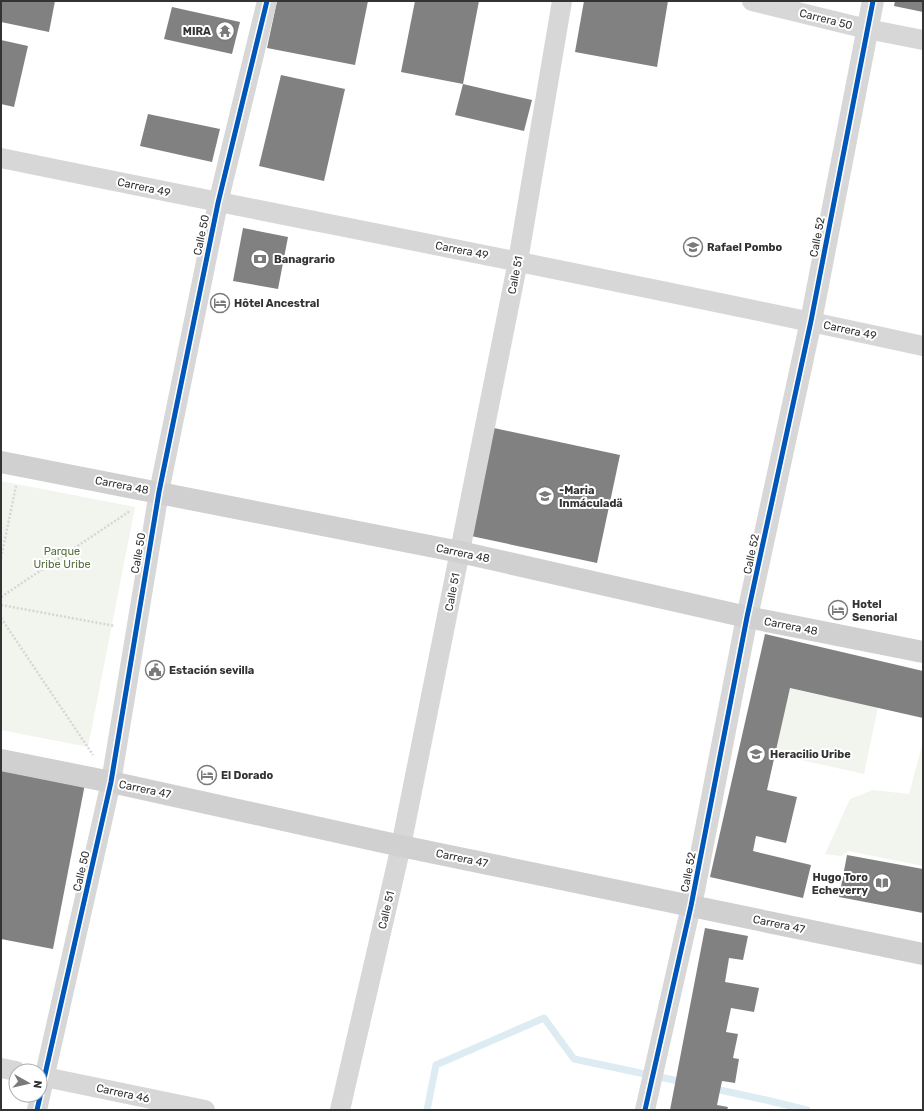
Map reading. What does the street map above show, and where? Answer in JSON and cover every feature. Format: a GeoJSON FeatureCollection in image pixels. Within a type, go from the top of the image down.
{"type":"FeatureCollection","features":[{"type":"Feature","properties":{"kind":"main road","name":"Carrera 48"},"geometry":{"type":"LineString","coordinates":[[11,464],[460,552],[747,617],[923,652]]}},
{"type":"Feature","properties":{"kind":"main road","name":"Carrera 47"},"geometry":{"type":"LineString","coordinates":[[1,760],[112,782],[401,846],[923,954]]}},
{"type":"Feature","properties":{"kind":"street","name":"Calle 50"},"geometry":{"type":"LineString","coordinates":[[45,1063],[112,782],[158,492],[218,202],[267,1]]}},
{"type":"Feature","properties":{"kind":"street","name":"Calle 51"},"geometry":{"type":"LineString","coordinates":[[340,1110],[401,846],[460,552],[518,261],[562,1]]}},
{"type":"Feature","properties":{"kind":"street","name":"Carrera 50"},"geometry":{"type":"LineString","coordinates":[[752,1],[867,29],[923,40]]}},
{"type":"Feature","properties":{"kind":"street","name":"Calle 52"},"geometry":{"type":"LineString","coordinates":[[645,1110],[691,906],[747,617],[811,321],[873,1]]}},
{"type":"Feature","properties":{"kind":"street","name":"Carrera 49"},"geometry":{"type":"LineString","coordinates":[[1,158],[518,261],[811,321],[923,346]]}},
{"type":"Feature","properties":{"kind":"street","name":"Carrera 46"},"geometry":{"type":"LineString","coordinates":[[48,1077],[205,1110]]}},
{"type":"Feature","properties":{"kind":"path"},"geometry":{"type":"LineString","coordinates":[[1,558],[11,464]]}},
{"type":"Feature","properties":{"kind":"path"},"geometry":{"type":"LineString","coordinates":[[1,597],[158,492]]}},
{"type":"Feature","properties":{"kind":"path"},"geometry":{"type":"LineString","coordinates":[[1,605],[135,630]]}},
{"type":"Feature","properties":{"kind":"path"},"geometry":{"type":"LineString","coordinates":[[1,618],[112,782]]}},
{"type":"Feature","properties":{"kind":"green space","name":"Parque Uribe Uribe"},"geometry":{"type":"Polygon","coordinates":[[[1,481],[135,507],[88,747],[1,730],[1,481]]]}},
{"type":"Feature","properties":{"kind":"green space"},"geometry":{"type":"Polygon","coordinates":[[[788,688],[878,707],[864,774],[774,754],[788,688]]]}},
{"type":"Feature","properties":{"kind":"green space"},"geometry":{"type":"Polygon","coordinates":[[[923,742],[923,866],[848,851],[841,856],[825,854],[850,799],[873,790],[909,794],[923,742]]]}},
{"type":"Feature","properties":{"kind":"building"},"geometry":{"type":"Polygon","coordinates":[[[1,1],[55,1],[49,32],[1,22],[1,1]]]}},
{"type":"Feature","properties":{"kind":"building"},"geometry":{"type":"Polygon","coordinates":[[[277,1],[368,1],[355,65],[267,48],[277,1]]]}},
{"type":"Feature","properties":{"kind":"building"},"geometry":{"type":"Polygon","coordinates":[[[415,1],[479,1],[463,84],[401,72],[415,1]]]}},
{"type":"Feature","properties":{"kind":"building"},"geometry":{"type":"Polygon","coordinates":[[[584,1],[668,1],[657,67],[575,52],[584,1]]]}},
{"type":"Feature","properties":{"kind":"building"},"geometry":{"type":"Polygon","coordinates":[[[895,1],[923,1],[923,12],[894,6],[895,1]]]}},
{"type":"Feature","properties":{"kind":"building"},"geometry":{"type":"Polygon","coordinates":[[[172,7],[240,22],[232,54],[164,39],[172,7]]]}},
{"type":"Feature","properties":{"kind":"building"},"geometry":{"type":"Polygon","coordinates":[[[1,40],[28,46],[14,107],[1,104],[1,40]]]}},
{"type":"Feature","properties":{"kind":"building"},"geometry":{"type":"Polygon","coordinates":[[[281,75],[345,89],[324,181],[259,166],[281,75]]]}},
{"type":"Feature","properties":{"kind":"building"},"geometry":{"type":"Polygon","coordinates":[[[463,84],[532,100],[524,131],[455,115],[463,84]]]}},
{"type":"Feature","properties":{"kind":"building"},"geometry":{"type":"Polygon","coordinates":[[[148,114],[220,129],[212,162],[140,146],[148,114]]]}},
{"type":"Feature","properties":{"kind":"building","name":"Banagrario"},"geometry":{"type":"Polygon","coordinates":[[[243,228],[288,237],[278,289],[233,281],[243,228]]]}},
{"type":"Feature","properties":{"kind":"building","name":"-Maria Inmáculadä"},"geometry":{"type":"Polygon","coordinates":[[[494,428],[620,455],[597,563],[471,536],[494,428]]]}},
{"type":"Feature","properties":{"kind":"building","name":"Heracilio Uribe"},"geometry":{"type":"Polygon","coordinates":[[[765,634],[923,671],[923,718],[790,688],[767,790],[797,797],[786,843],[756,836],[753,851],[811,865],[803,898],[710,877],[765,634]]]}},
{"type":"Feature","properties":{"kind":"building"},"geometry":{"type":"Polygon","coordinates":[[[1,768],[85,784],[53,949],[1,939],[1,768]]]}},
{"type":"Feature","properties":{"kind":"building","name":"Hugo Toro Echeverry"},"geometry":{"type":"Polygon","coordinates":[[[847,855],[923,869],[923,913],[839,897],[847,855]]]}},
{"type":"Feature","properties":{"kind":"building"},"geometry":{"type":"Polygon","coordinates":[[[705,928],[748,936],[743,960],[729,958],[725,982],[759,988],[754,1012],[731,1008],[726,1032],[738,1034],[733,1058],[739,1059],[735,1083],[722,1081],[717,1105],[728,1107],[727,1110],[670,1110],[705,928]]]}},
{"type":"Feature","properties":{"kind":"waterway"},"geometry":{"type":"LineString","coordinates":[[427,1110],[436,1065],[544,1018],[574,1059],[683,1082]]}},
{"type":"Feature","properties":{"kind":"waterway"},"geometry":{"type":"LineString","coordinates":[[711,1088],[807,1110]]}},
{"type":"Feature","properties":{"kind":"cycle path"},"geometry":{"type":"LineString","coordinates":[[37,1110],[111,782],[159,492],[218,203],[267,1]]}},
{"type":"Feature","properties":{"kind":"cycle path"},"geometry":{"type":"LineString","coordinates":[[645,1110],[691,906],[747,617],[811,321],[873,1]]}},
{"type":"Feature","properties":{"kind":"place","name":"MIRA"},"geometry":{"type":"Point","coordinates":[225,31]}},
{"type":"Feature","properties":{"kind":"place","name":"Rafael Pombo"},"geometry":{"type":"Point","coordinates":[693,247]}},
{"type":"Feature","properties":{"kind":"place","name":"Banagrario"},"geometry":{"type":"Point","coordinates":[260,259]}},
{"type":"Feature","properties":{"kind":"place","name":"Hôtel Ancestral"},"geometry":{"type":"Point","coordinates":[220,303]}},
{"type":"Feature","properties":{"kind":"place","name":"-Maria Inmáculadä"},"geometry":{"type":"Point","coordinates":[545,496]}},
{"type":"Feature","properties":{"kind":"place","name":"Hotel Senorial"},"geometry":{"type":"Point","coordinates":[838,610]}},
{"type":"Feature","properties":{"kind":"place","name":"Estación sevilla"},"geometry":{"type":"Point","coordinates":[155,670]}},
{"type":"Feature","properties":{"kind":"place","name":"Heracilio Uribe"},"geometry":{"type":"Point","coordinates":[756,754]}},
{"type":"Feature","properties":{"kind":"place","name":"El Dorado"},"geometry":{"type":"Point","coordinates":[207,775]}},
{"type":"Feature","properties":{"kind":"place","name":"Hugo Toro Echeverry"},"geometry":{"type":"Point","coordinates":[882,883]}}]}
